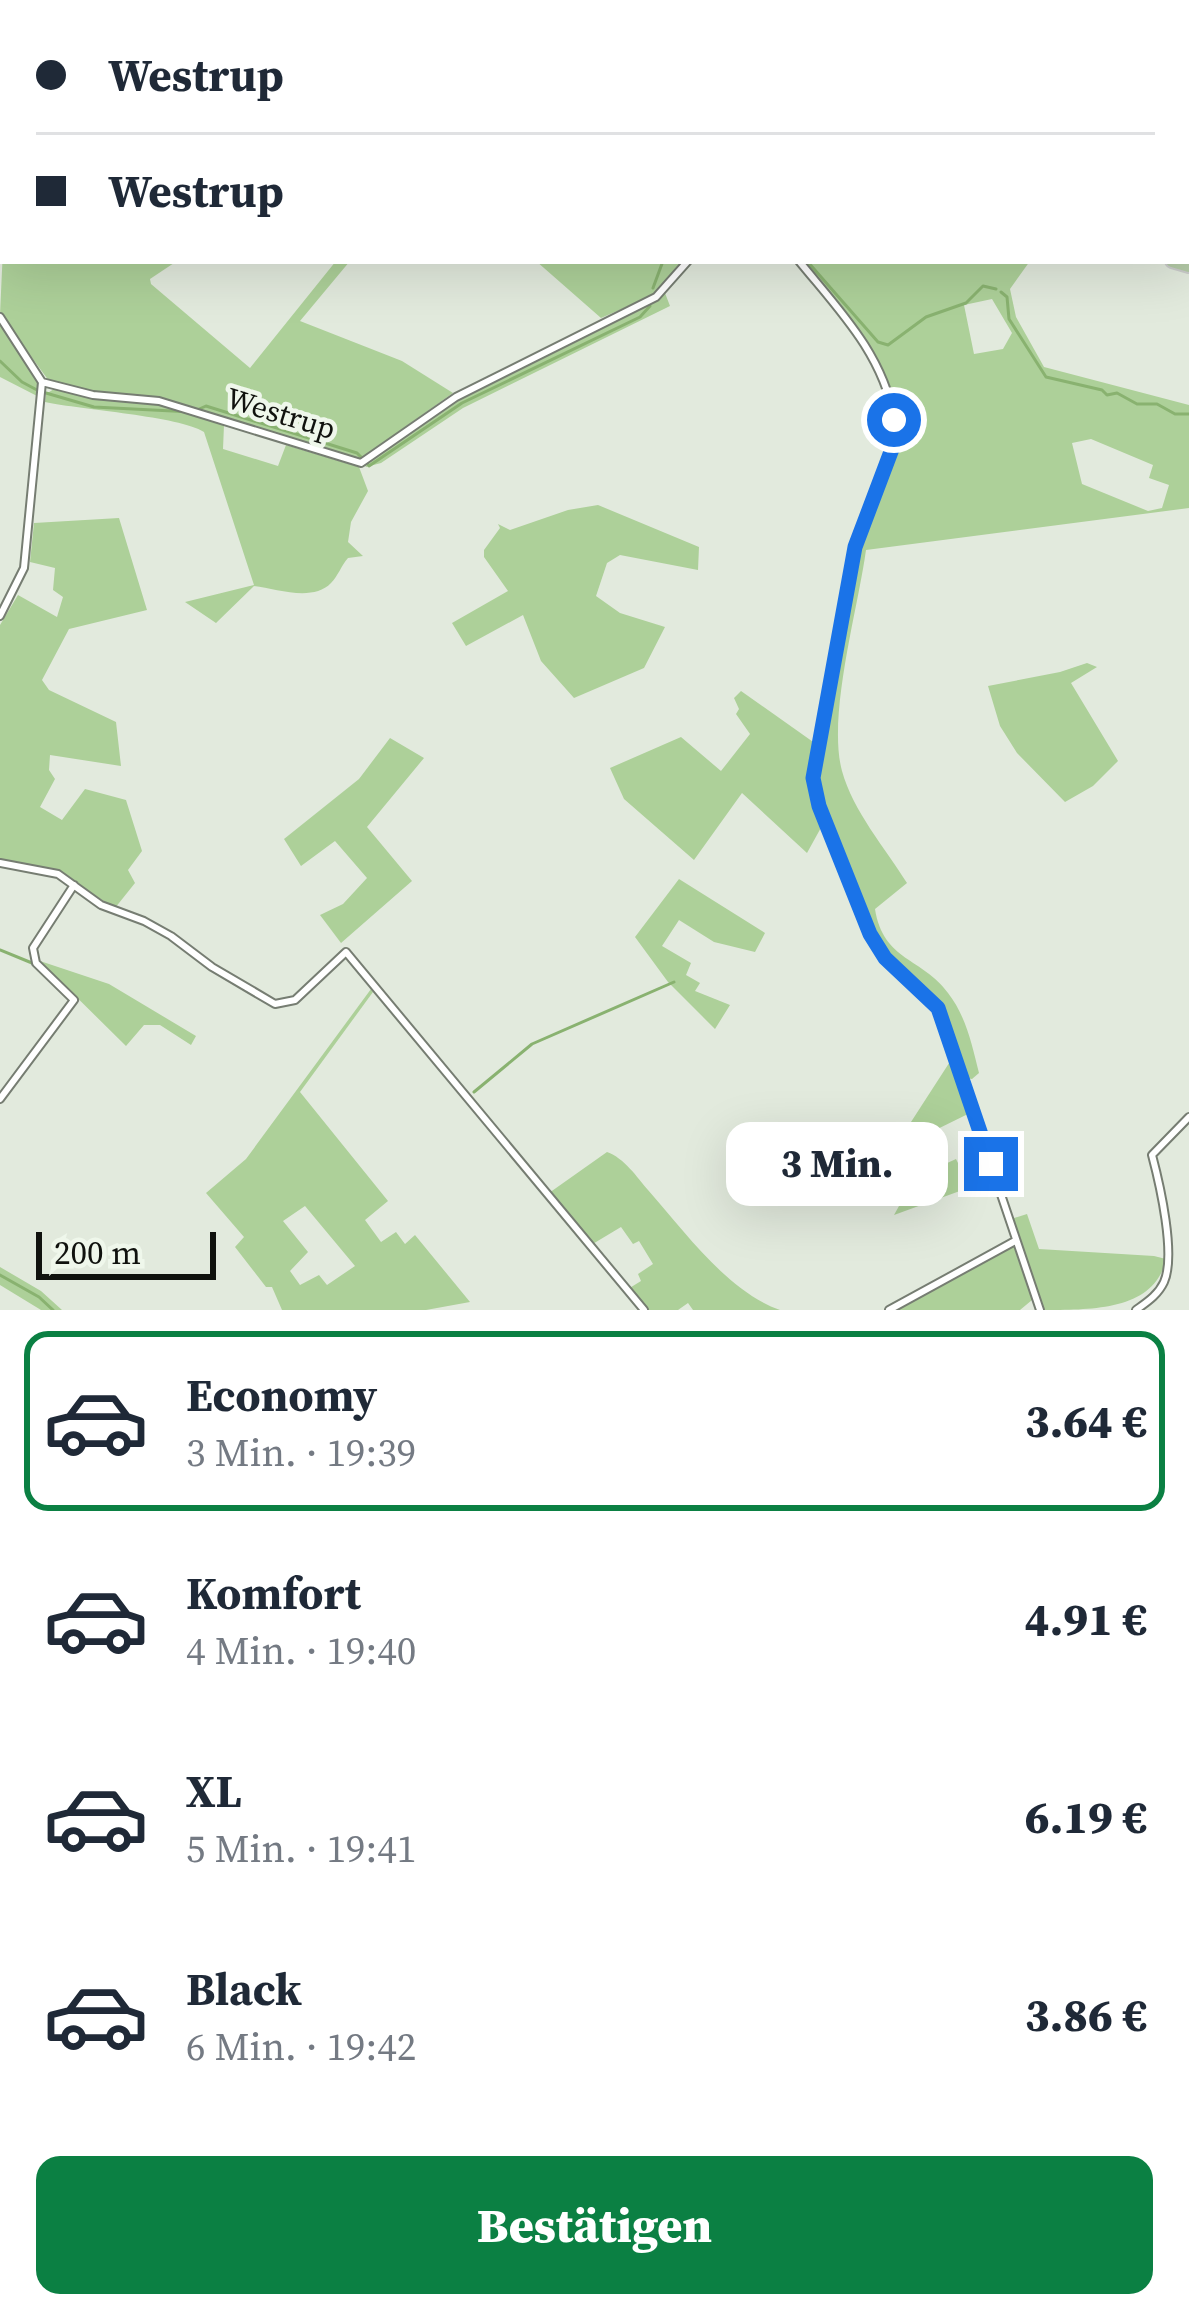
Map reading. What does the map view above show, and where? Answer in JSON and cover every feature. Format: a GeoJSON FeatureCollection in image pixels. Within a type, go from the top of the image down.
{"type":"FeatureCollection","features":[{"type":"Feature","properties":{"kind":"street","name":"Westrup"},"geometry":{"type":"LineString","coordinates":[[42,382],[93,395],[159,400],[361,463],[456,397],[656,297],[685,264]]}},
{"type":"Feature","properties":{"kind":"street"},"geometry":{"type":"LineString","coordinates":[[801,264],[863,340],[879,368],[894,420],[892,449],[855,547],[813,778],[815,791],[870,934],[885,958],[938,1008],[1040,1310]]}},
{"type":"Feature","properties":{"kind":"street"},"geometry":{"type":"LineString","coordinates":[[0,317],[42,382],[24,568],[0,616]]}},
{"type":"Feature","properties":{"kind":"street"},"geometry":{"type":"LineString","coordinates":[[0,863],[51,872],[101,904],[171,936],[275,1004],[296,1000],[346,952],[644,1310]]}},
{"type":"Feature","properties":{"kind":"street"},"geometry":{"type":"LineString","coordinates":[[0,1099],[74,1000],[36,963],[33,948],[74,885]]}},
{"type":"Feature","properties":{"kind":"street"},"geometry":{"type":"LineString","coordinates":[[1136,1310],[1165,1281],[1169,1257],[1153,1156],[1189,1117]]}},
{"type":"Feature","properties":{"kind":"street"},"geometry":{"type":"LineString","coordinates":[[889,1310],[1016,1241]]}},
{"type":"Feature","properties":{"kind":"green space"},"geometry":{"type":"Polygon","coordinates":[[[2,264],[172,264],[150,279],[151,284],[250,368],[334,264],[348,264],[300,321],[402,361],[453,393],[360,459],[160,399],[79,390],[49,381],[0,314],[2,264]]]}},
{"type":"Feature","properties":{"kind":"green space"},"geometry":{"type":"Polygon","coordinates":[[[539,264],[682,264],[654,295],[601,318],[539,264]]]}},
{"type":"Feature","properties":{"kind":"green space"},"geometry":{"type":"Polygon","coordinates":[[[803,264],[1028,264],[1010,289],[1016,317],[1044,367],[1189,405],[1189,508],[866,550],[841,692],[838,748],[842,771],[862,815],[907,883],[875,909],[879,926],[895,949],[938,981],[954,1002],[979,1073],[972,1079],[965,1078],[938,1007],[885,957],[872,933],[815,774],[857,549],[894,449],[896,419],[881,367],[803,264]],[[992,299],[964,305],[974,354],[1003,349],[1012,333],[992,299]],[[1091,439],[1072,443],[1082,484],[1148,511],[1162,508],[1169,485],[1149,478],[1153,465],[1091,439]]]}},
{"type":"Feature","properties":{"kind":"green space"},"geometry":{"type":"Polygon","coordinates":[[[665,293],[670,306],[463,408],[381,463],[366,467],[363,463],[457,397],[665,293]]]}},
{"type":"Feature","properties":{"kind":"green space"},"geometry":{"type":"Polygon","coordinates":[[[0,322],[39,382],[39,397],[0,377],[0,322]]]}},
{"type":"Feature","properties":{"kind":"green space"},"geometry":{"type":"Polygon","coordinates":[[[54,389],[192,413],[224,425],[223,449],[278,466],[286,445],[359,467],[368,491],[351,522],[348,542],[363,556],[348,558],[331,583],[315,592],[254,586],[216,623],[185,602],[254,585],[204,432],[152,418],[45,402],[46,394],[54,389]]]}},
{"type":"Feature","properties":{"kind":"green space"},"geometry":{"type":"Polygon","coordinates":[[[598,505],[699,547],[698,570],[620,555],[607,563],[596,596],[620,613],[665,627],[644,668],[574,698],[541,661],[523,615],[466,646],[452,623],[508,591],[484,557],[498,524],[510,530],[598,505]]]}},
{"type":"Feature","properties":{"kind":"green space"},"geometry":{"type":"Polygon","coordinates":[[[119,518],[147,610],[69,629],[42,680],[49,690],[116,722],[121,766],[50,755],[49,770],[55,779],[40,807],[62,820],[85,789],[126,800],[142,851],[128,870],[135,883],[115,908],[59,873],[0,862],[0,625],[18,595],[57,617],[63,597],[53,590],[55,568],[30,562],[34,523],[119,518]]]}},
{"type":"Feature","properties":{"kind":"green space"},"geometry":{"type":"Polygon","coordinates":[[[1087,663],[1097,667],[1071,683],[1118,761],[1093,786],[1065,802],[1017,753],[1000,726],[988,686],[1087,663]]]}},
{"type":"Feature","properties":{"kind":"green space"},"geometry":{"type":"Polygon","coordinates":[[[741,691],[816,744],[809,774],[823,824],[807,853],[742,793],[694,860],[624,799],[610,768],[681,737],[721,771],[750,734],[736,714],[734,698],[741,691]]]}},
{"type":"Feature","properties":{"kind":"green space"},"geometry":{"type":"Polygon","coordinates":[[[390,738],[424,758],[367,827],[412,881],[341,943],[320,915],[343,904],[367,878],[335,841],[301,866],[284,839],[359,779],[390,738]]]}},
{"type":"Feature","properties":{"kind":"green space"},"geometry":{"type":"Polygon","coordinates":[[[679,879],[765,933],[755,952],[714,942],[679,920],[662,946],[691,963],[686,975],[700,983],[695,991],[730,1005],[715,1029],[668,982],[635,937],[679,879]]]}},
{"type":"Feature","properties":{"kind":"green space"},"geometry":{"type":"Polygon","coordinates":[[[40,961],[109,984],[196,1036],[191,1045],[160,1025],[144,1025],[126,1046],[40,961]]]}},
{"type":"Feature","properties":{"kind":"green space"},"geometry":{"type":"Polygon","coordinates":[[[371,989],[300,1092],[388,1201],[365,1220],[381,1242],[396,1232],[405,1244],[415,1235],[470,1302],[426,1310],[282,1310],[272,1287],[266,1287],[235,1247],[244,1237],[206,1193],[246,1159],[371,989]],[[305,1206],[283,1221],[308,1252],[290,1271],[300,1285],[319,1275],[327,1285],[355,1266],[305,1206]]]}},
{"type":"Feature","properties":{"kind":"green space"},"geometry":{"type":"Polygon","coordinates":[[[953,1057],[970,1113],[907,1144],[921,1175],[956,1159],[962,1171],[984,1160],[990,1180],[894,1215],[904,1197],[889,1156],[953,1057]]]}},
{"type":"Feature","properties":{"kind":"green space"},"geometry":{"type":"Polygon","coordinates":[[[607,1152],[630,1168],[725,1275],[780,1310],[693,1310],[688,1303],[678,1310],[646,1310],[628,1289],[653,1264],[639,1241],[633,1244],[621,1227],[591,1245],[549,1193],[607,1152]]]}},
{"type":"Feature","properties":{"kind":"green space"},"geometry":{"type":"Polygon","coordinates":[[[1027,1214],[1039,1249],[1154,1256],[1166,1259],[1160,1276],[1136,1298],[1119,1304],[1042,1310],[1011,1219],[1027,1214]]]}},
{"type":"Feature","properties":{"kind":"green space"},"geometry":{"type":"Polygon","coordinates":[[[1013,1244],[1032,1300],[1020,1310],[894,1310],[1013,1244]]]}},
{"type":"Feature","properties":{"kind":"green space"},"geometry":{"type":"Polygon","coordinates":[[[0,1267],[41,1291],[62,1310],[41,1310],[0,1285],[0,1267]]]}},
{"type":"Feature","properties":{"kind":"waterway"},"geometry":{"type":"LineString","coordinates":[[653,288],[662,264]]}},
{"type":"Feature","properties":{"kind":"waterway"},"geometry":{"type":"LineString","coordinates":[[810,264],[878,342],[888,345],[926,317],[966,303],[983,286],[996,289]]}},
{"type":"Feature","properties":{"kind":"waterway"},"geometry":{"type":"LineString","coordinates":[[1001,292],[1007,297],[1009,319],[1046,377],[1189,414]]}},
{"type":"Feature","properties":{"kind":"waterway"},"geometry":{"type":"LineString","coordinates":[[367,463],[369,466],[462,403],[640,317],[650,306]]}},
{"type":"Feature","properties":{"kind":"waterway"},"geometry":{"type":"LineString","coordinates":[[0,361],[37,390]]}},
{"type":"Feature","properties":{"kind":"waterway"},"geometry":{"type":"LineString","coordinates":[[46,393],[94,407],[192,412]]}},
{"type":"Feature","properties":{"kind":"waterway"},"geometry":{"type":"LineString","coordinates":[[197,410],[206,406],[357,453],[363,459]]}},
{"type":"Feature","properties":{"kind":"waterway"},"geometry":{"type":"LineString","coordinates":[[0,950],[32,963]]}},
{"type":"Feature","properties":{"kind":"waterway"},"geometry":{"type":"LineString","coordinates":[[474,1092],[532,1044],[674,982]]}},
{"type":"Feature","properties":{"kind":"waterway"},"geometry":{"type":"LineString","coordinates":[[0,1275],[53,1310]]}},
{"type":"Feature","properties":{"kind":"route"},"geometry":{"type":"LineString","coordinates":[[894,420],[892,449],[855,547],[813,778],[819,806],[870,934],[885,958],[938,1008],[991,1164]]}}]}
